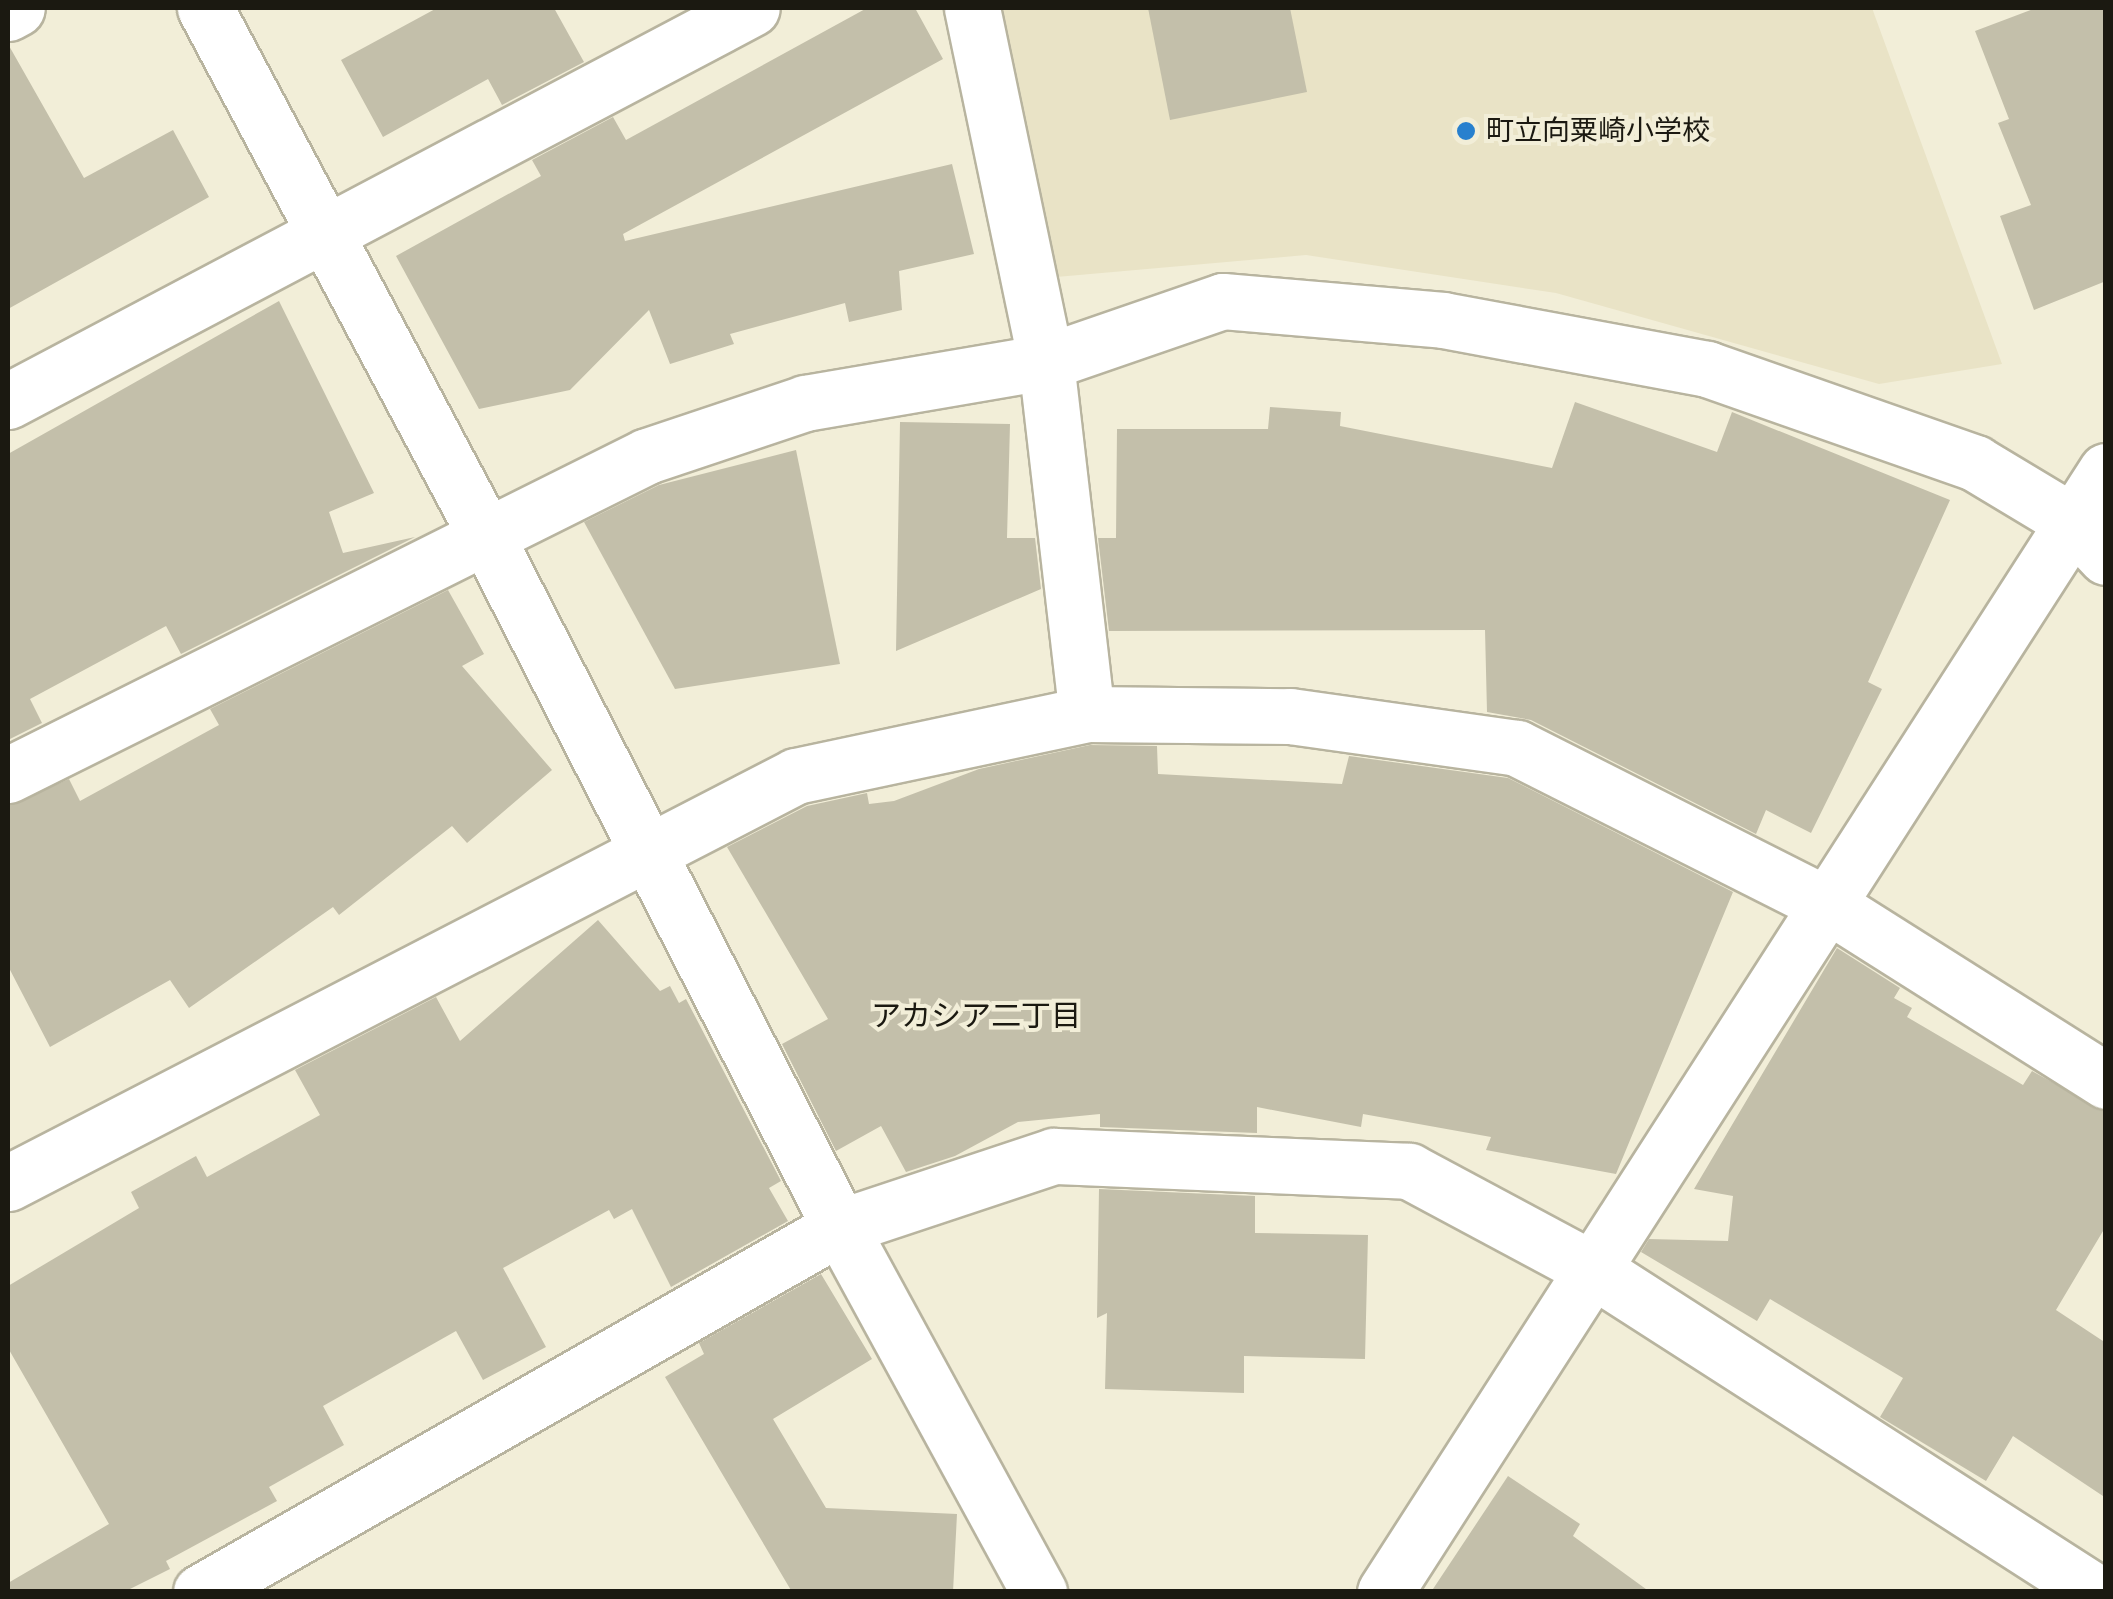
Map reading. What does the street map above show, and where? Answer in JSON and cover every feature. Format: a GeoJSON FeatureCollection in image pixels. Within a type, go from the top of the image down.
{"type":"FeatureCollection","features":[{"type":"Feature","properties":{"kind":"street"},"geometry":{"type":"LineString","coordinates":[[8,13],[17,8]]}},
{"type":"Feature","properties":{"kind":"street"},"geometry":{"type":"LineString","coordinates":[[205,8],[322,236],[485,534],[645,855],[840,1227],[1039,1592]]}},
{"type":"Feature","properties":{"kind":"street"},"geometry":{"type":"LineString","coordinates":[[8,401],[752,8]]}},
{"type":"Feature","properties":{"kind":"street"},"geometry":{"type":"LineString","coordinates":[[972,8],[1046,362],[1087,714]]}},
{"type":"Feature","properties":{"kind":"street"},"geometry":{"type":"LineString","coordinates":[[8,775],[647,456],[805,403],[1046,362],[1223,301],[1442,320],[1707,369],[1975,463],[2089,540]]}},
{"type":"Feature","properties":{"kind":"street"},"geometry":{"type":"LineString","coordinates":[[1385,1592],[1828,905],[2089,540],[2106,471]]}},
{"type":"Feature","properties":{"kind":"street"},"geometry":{"type":"LineString","coordinates":[[8,1183],[796,776],[1087,714],[1290,716],[1518,748],[1828,905],[2106,1081]]}},
{"type":"Feature","properties":{"kind":"street"},"geometry":{"type":"LineString","coordinates":[[202,1592],[840,1227],[1054,1156],[1215,1158],[1410,1171],[1592,1269],[2095,1592]]}},
{"type":"Feature","properties":{"kind":"shaded area","name":"町立向粟崎小学校"},"geometry":{"type":"Polygon","coordinates":[[[990,8],[1872,8],[2002,364],[1879,384],[1556,293],[1306,255],[1045,278],[990,8]]]}},
{"type":"Feature","properties":{"kind":"building"},"geometry":{"type":"Polygon","coordinates":[[[437,8],[554,8],[584,62],[502,105],[488,79],[383,137],[341,60],[437,8]]]}},
{"type":"Feature","properties":{"kind":"building"},"geometry":{"type":"Polygon","coordinates":[[[867,8],[915,8],[943,59],[623,234],[625,241],[952,164],[974,254],[899,271],[902,310],[849,322],[845,303],[730,334],[734,344],[670,364],[649,310],[570,390],[479,409],[396,256],[541,176],[532,160],[613,117],[626,140],[867,8]]]}},
{"type":"Feature","properties":{"kind":"building"},"geometry":{"type":"Polygon","coordinates":[[[1148,8],[1290,8],[1307,92],[1170,120],[1148,8]]]}},
{"type":"Feature","properties":{"kind":"building"},"geometry":{"type":"Polygon","coordinates":[[[2036,8],[2106,8],[2106,281],[2034,310],[2000,216],[2031,205],[1998,123],[2009,119],[1975,31],[2036,8]]]}},
{"type":"Feature","properties":{"kind":"building"},"geometry":{"type":"Polygon","coordinates":[[[8,44],[84,178],[173,130],[209,197],[8,309],[8,44]]]}},
{"type":"Feature","properties":{"kind":"building"},"geometry":{"type":"Polygon","coordinates":[[[279,301],[374,493],[329,512],[343,553],[415,537],[181,654],[166,626],[30,699],[42,723],[8,740],[8,454],[279,301]]]}},
{"type":"Feature","properties":{"kind":"building"},"geometry":{"type":"Polygon","coordinates":[[[1575,402],[1717,452],[1732,412],[1950,500],[1868,682],[1882,689],[1811,833],[1766,810],[1756,834],[1531,720],[1487,712],[1485,630],[1109,631],[1098,538],[1116,538],[1117,429],[1268,429],[1270,407],[1341,412],[1340,426],[1552,468],[1575,402]]]}},
{"type":"Feature","properties":{"kind":"building"},"geometry":{"type":"Polygon","coordinates":[[[900,422],[1010,424],[1007,538],[1035,538],[1041,589],[896,651],[900,422]]]}},
{"type":"Feature","properties":{"kind":"building"},"geometry":{"type":"Polygon","coordinates":[[[796,450],[840,664],[675,689],[584,522],[659,485],[796,450]]]}},
{"type":"Feature","properties":{"kind":"building"},"geometry":{"type":"Polygon","coordinates":[[[448,590],[484,654],[462,666],[552,770],[467,843],[452,826],[339,915],[333,907],[189,1008],[170,980],[50,1047],[8,966],[8,806],[69,779],[80,801],[219,725],[210,709],[448,590]]]}},
{"type":"Feature","properties":{"kind":"building"},"geometry":{"type":"Polygon","coordinates":[[[1090,745],[1157,746],[1158,774],[1342,784],[1349,756],[1508,778],[1733,892],[1616,1174],[1486,1150],[1491,1137],[1363,1114],[1361,1127],[1257,1107],[1257,1133],[1100,1127],[1100,1114],[1018,1122],[955,1156],[906,1172],[881,1126],[836,1151],[782,1044],[828,1019],[727,847],[807,806],[867,793],[869,804],[894,801],[979,769],[1090,745]]]}},
{"type":"Feature","properties":{"kind":"building"},"geometry":{"type":"Polygon","coordinates":[[[598,920],[660,991],[670,986],[679,1003],[686,999],[781,1181],[769,1188],[788,1221],[671,1287],[632,1209],[614,1219],[609,1210],[503,1268],[546,1347],[483,1380],[456,1331],[323,1406],[344,1445],[269,1487],[277,1501],[166,1561],[170,1569],[124,1592],[8,1592],[8,1583],[109,1524],[8,1348],[8,1286],[139,1208],[131,1192],[196,1156],[207,1177],[320,1115],[295,1070],[436,997],[460,1041],[598,920]]]}},
{"type":"Feature","properties":{"kind":"building"},"geometry":{"type":"Polygon","coordinates":[[[1837,948],[1900,988],[1894,998],[1912,1008],[1907,1017],[2023,1085],[2032,1071],[2106,1112],[2106,1226],[2056,1310],[2106,1343],[2106,1498],[2013,1436],[1986,1481],[1880,1417],[1903,1378],[1770,1299],[1757,1321],[1641,1252],[1649,1239],[1728,1241],[1733,1196],[1694,1189],[1837,948]]]}},
{"type":"Feature","properties":{"kind":"building"},"geometry":{"type":"Polygon","coordinates":[[[1099,1189],[1255,1196],[1255,1233],[1368,1235],[1365,1359],[1244,1356],[1244,1393],[1105,1389],[1107,1313],[1097,1318],[1099,1189]]]}},
{"type":"Feature","properties":{"kind":"building"},"geometry":{"type":"Polygon","coordinates":[[[821,1274],[872,1359],[773,1419],[826,1508],[957,1514],[953,1592],[792,1592],[665,1377],[704,1354],[699,1343],[821,1274]]]}},
{"type":"Feature","properties":{"kind":"building"},"geometry":{"type":"Polygon","coordinates":[[[1508,1476],[1580,1524],[1573,1536],[1650,1592],[1431,1592],[1508,1476]]]}},
{"type":"Feature","properties":{"kind":"place","name":"町立向粟崎小学校"},"geometry":{"type":"Point","coordinates":[1466,131]}},
{"type":"Feature","properties":{"kind":"district","name":"アカシア二丁目"},"geometry":{"type":"Point","coordinates":[976,1016]}}]}
